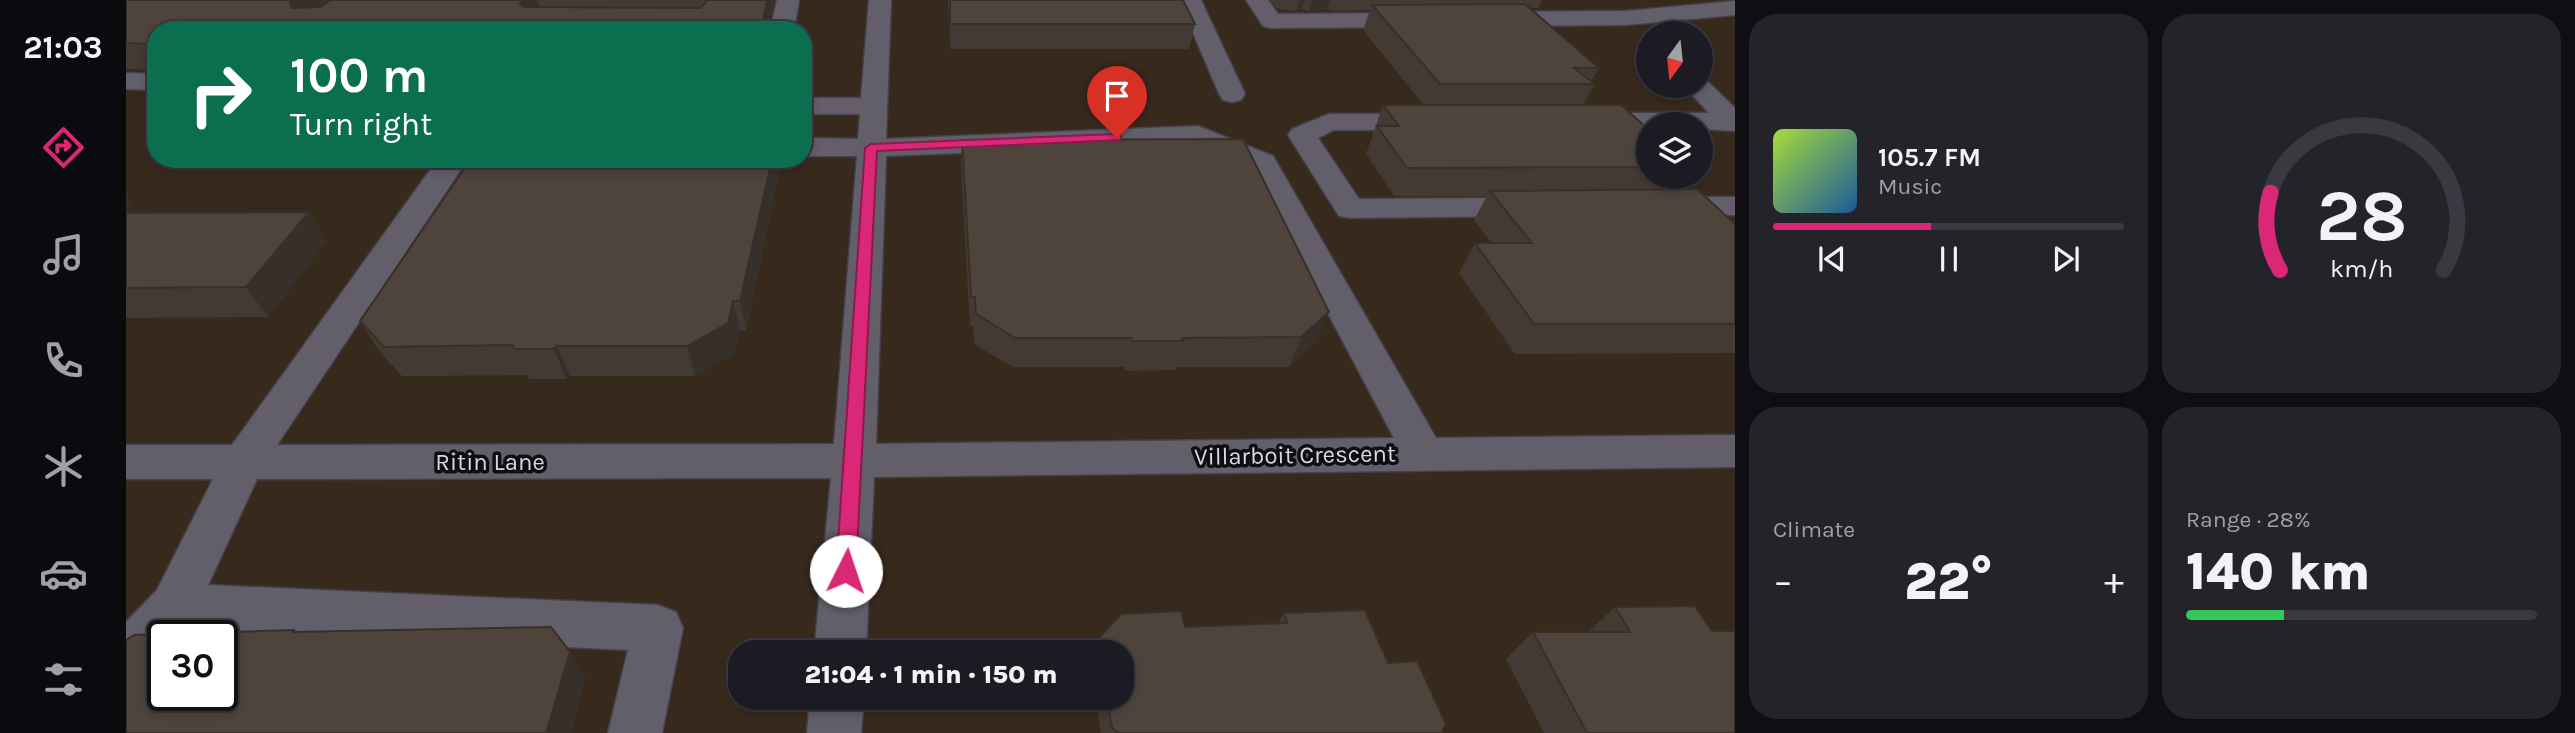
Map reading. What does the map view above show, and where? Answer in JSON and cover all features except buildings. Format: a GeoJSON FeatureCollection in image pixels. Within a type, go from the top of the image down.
{"type":"FeatureCollection","features":[{"type":"Feature","properties":{"kind":"street"},"geometry":{"type":"LineString","coordinates":[[784,21],[788,0]]}},
{"type":"Feature","properties":{"kind":"street"},"geometry":{"type":"LineString","coordinates":[[841,640],[854,461],[880,0]]}},
{"type":"Feature","properties":{"kind":"street"},"geometry":{"type":"LineString","coordinates":[[1190,0],[1232,94]]}},
{"type":"Feature","properties":{"kind":"street"},"geometry":{"type":"LineString","coordinates":[[1257,0],[1271,21],[1435,19]]}},
{"type":"Feature","properties":{"kind":"street"},"geometry":{"type":"LineString","coordinates":[[1607,0],[1636,27]]}},
{"type":"Feature","properties":{"kind":"street"},"geometry":{"type":"LineString","coordinates":[[1699,21],[1725,17]]}},
{"type":"Feature","properties":{"kind":"street"},"geometry":{"type":"LineString","coordinates":[[1462,19],[1636,30]]}},
{"type":"Feature","properties":{"kind":"street"},"geometry":{"type":"LineString","coordinates":[[126,80],[147,81]]}},
{"type":"Feature","properties":{"kind":"street"},"geometry":{"type":"LineString","coordinates":[[1709,98],[1734,122]]}},
{"type":"Feature","properties":{"kind":"street"},"geometry":{"type":"LineString","coordinates":[[812,106],[874,106]]}},
{"type":"Feature","properties":{"kind":"street"},"geometry":{"type":"LineString","coordinates":[[1558,121],[1636,125]]}},
{"type":"Feature","properties":{"kind":"street"},"geometry":{"type":"LineString","coordinates":[[1450,122],[1329,122],[1302,135],[1350,209],[1555,207]]}},
{"type":"Feature","properties":{"kind":"street"},"geometry":{"type":"LineString","coordinates":[[1713,123],[1734,122]]}},
{"type":"Feature","properties":{"kind":"street"},"geometry":{"type":"LineString","coordinates":[[812,147],[871,148],[1198,134],[1264,162],[1423,453]]}},
{"type":"Feature","properties":{"kind":"street"},"geometry":{"type":"LineString","coordinates":[[126,657],[174,606],[243,462],[447,168]]}},
{"type":"Feature","properties":{"kind":"street"},"geometry":{"type":"LineString","coordinates":[[1713,188],[1734,206]]}},
{"type":"Feature","properties":{"kind":"street"},"geometry":{"type":"LineString","coordinates":[[1637,206],[1734,206]]}},
{"type":"Feature","properties":{"kind":"street","name":"Villarboit Crescent"},"geometry":{"type":"LineString","coordinates":[[854,461],[1735,451]]}},
{"type":"Feature","properties":{"kind":"street","name":"Ritin Lane"},"geometry":{"type":"LineString","coordinates":[[126,462],[854,461]]}},
{"type":"Feature","properties":{"kind":"street"},"geometry":{"type":"LineString","coordinates":[[174,606],[657,628],[635,733]]}},
{"type":"Feature","properties":{"kind":"street"},"geometry":{"type":"LineString","coordinates":[[834,733],[836,710]]}},
{"type":"Feature","properties":{"kind":"shaded area"},"geometry":{"type":"Polygon","coordinates":[[[126,0],[1735,0],[1735,733],[126,733],[126,0]]]}},
{"type":"Feature","properties":{"kind":"route"},"geometry":{"type":"LineString","coordinates":[[846,571],[871,148],[1117,138]]}}]}
